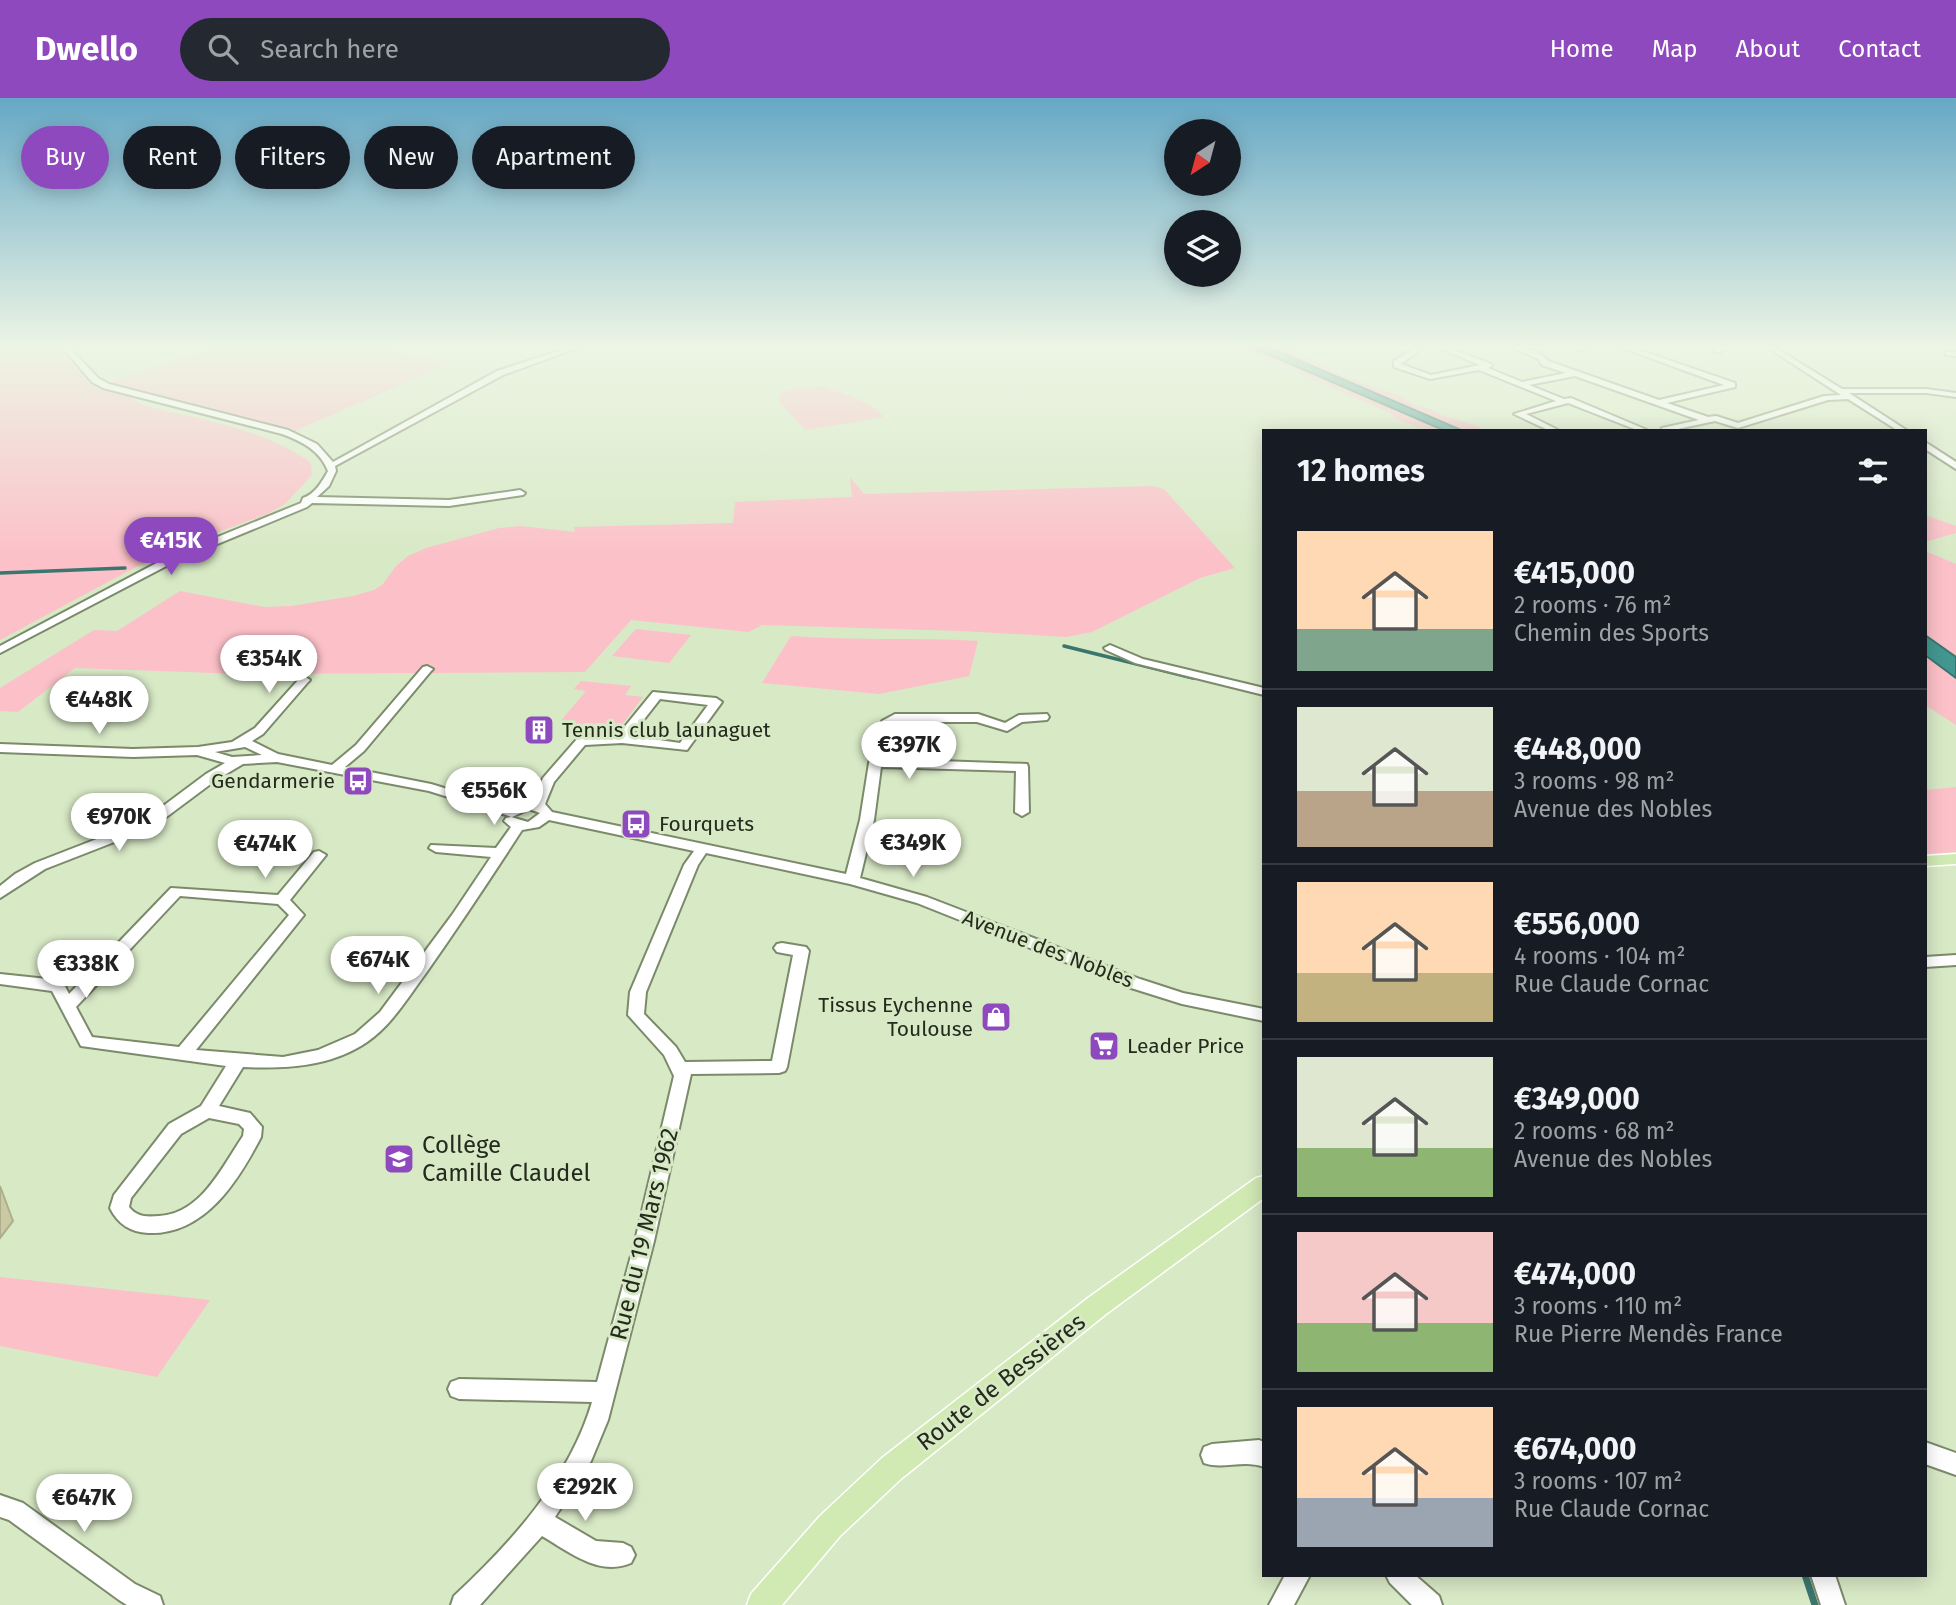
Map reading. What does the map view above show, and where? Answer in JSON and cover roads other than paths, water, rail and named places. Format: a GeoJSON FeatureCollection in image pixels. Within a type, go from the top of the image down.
{"type":"FeatureCollection","features":[{"type":"Feature","properties":{"kind":"main road"},"geometry":{"type":"LineString","coordinates":[[1927,861],[1956,859]]}},
{"type":"Feature","properties":{"kind":"main road","name":"Route de Bessières"},"geometry":{"type":"LineString","coordinates":[[762,1605],[830,1526],[892,1468],[1097,1306],[1262,1189]]}},
{"type":"Feature","properties":{"kind":"street"},"geometry":{"type":"LineString","coordinates":[[228,417],[285,432],[304,441],[326,457],[334,468]]}},
{"type":"Feature","properties":{"kind":"street"},"geometry":{"type":"LineString","coordinates":[[0,650],[148,571],[308,501],[330,478],[334,468],[417,417]]}},
{"type":"Feature","properties":{"kind":"street"},"geometry":{"type":"LineString","coordinates":[[1525,417],[1552,429]]}},
{"type":"Feature","properties":{"kind":"street"},"geometry":{"type":"LineString","coordinates":[[1612,417],[1641,429]]}},
{"type":"Feature","properties":{"kind":"street"},"geometry":{"type":"LineString","coordinates":[[1705,417],[1710,419]]}},
{"type":"Feature","properties":{"kind":"street"},"geometry":{"type":"LineString","coordinates":[[1738,426],[1766,417]]}},
{"type":"Feature","properties":{"kind":"street"},"geometry":{"type":"LineString","coordinates":[[1881,417],[1900,429]]}},
{"type":"Feature","properties":{"kind":"street"},"geometry":{"type":"LineString","coordinates":[[1669,429],[1716,418],[1747,429]]}},
{"type":"Feature","properties":{"kind":"street"},"geometry":{"type":"LineString","coordinates":[[1927,445],[1956,466]]}},
{"type":"Feature","properties":{"kind":"street"},"geometry":{"type":"LineString","coordinates":[[308,501],[449,503],[520,493]]}},
{"type":"Feature","properties":{"kind":"street"},"geometry":{"type":"LineString","coordinates":[[1110,649],[1139,661],[1262,692]]}},
{"type":"Feature","properties":{"kind":"street"},"geometry":{"type":"LineString","coordinates":[[334,770],[360,748],[427,669]]}},
{"type":"Feature","properties":{"kind":"street"},"geometry":{"type":"LineString","coordinates":[[211,777],[229,752],[259,731],[304,680]]}},
{"type":"Feature","properties":{"kind":"street"},"geometry":{"type":"LineString","coordinates":[[229,752],[243,759],[277,758],[431,788],[535,824],[542,810],[548,781],[581,743],[596,738],[622,739],[683,747],[716,702],[657,695],[622,739]]}},
{"type":"Feature","properties":{"kind":"street"},"geometry":{"type":"LineString","coordinates":[[852,880],[886,724],[895,718],[978,718],[1007,727],[1019,719],[1044,717]]}},
{"type":"Feature","properties":{"kind":"street"},"geometry":{"type":"LineString","coordinates":[[0,893],[40,866],[148,824],[211,777],[254,754],[259,731]]}},
{"type":"Feature","properties":{"kind":"street"},"geometry":{"type":"LineString","coordinates":[[0,748],[78,753],[229,752],[256,747],[277,758]]}},
{"type":"Feature","properties":{"kind":"street"},"geometry":{"type":"LineString","coordinates":[[876,763],[1022,767],[1022,812]]}},
{"type":"Feature","properties":{"kind":"street"},"geometry":{"type":"LineString","coordinates":[[0,979],[57,986],[87,1042],[238,1061],[284,1063],[321,1056],[375,1028],[450,929],[500,853],[515,819],[524,806],[542,810]]}},
{"type":"Feature","properties":{"kind":"street","name":"Avenue des Nobles"},"geometry":{"type":"LineString","coordinates":[[542,810],[852,880],[922,900],[1158,991],[1217,1007],[1262,1015]]}},
{"type":"Feature","properties":{"kind":"street"},"geometry":{"type":"LineString","coordinates":[[436,848],[500,853]]}},
{"type":"Feature","properties":{"kind":"street"},"geometry":{"type":"LineString","coordinates":[[703,848],[691,865],[638,992],[636,1015],[681,1068],[779,1068],[801,951],[782,948]]}},
{"type":"Feature","properties":{"kind":"street"},"geometry":{"type":"LineString","coordinates":[[282,900],[319,855]]}},
{"type":"Feature","properties":{"kind":"street"},"geometry":{"type":"LineString","coordinates":[[68,1005],[176,891],[282,900],[297,915],[292,923],[184,1053]]}},
{"type":"Feature","properties":{"kind":"street"},"geometry":{"type":"LineString","coordinates":[[1927,962],[1956,960]]}},
{"type":"Feature","properties":{"kind":"street"},"geometry":{"type":"LineString","coordinates":[[206,1111],[244,1118],[253,1126],[252,1137],[202,1209],[186,1220],[166,1226],[135,1224],[124,1217],[119,1208],[123,1195],[175,1129],[206,1111],[238,1061]]}},
{"type":"Feature","properties":{"kind":"street","name":"Rue du 19 Mars 1962"},"geometry":{"type":"LineString","coordinates":[[463,1605],[479,1591],[538,1520],[568,1479],[592,1432],[647,1235],[683,1076],[681,1068]]}},
{"type":"Feature","properties":{"kind":"street"},"geometry":{"type":"LineString","coordinates":[[459,1389],[603,1392]]}},
{"type":"Feature","properties":{"kind":"street"},"geometry":{"type":"LineString","coordinates":[[1212,1455],[1259,1451],[1262,1454]]}},
{"type":"Feature","properties":{"kind":"street"},"geometry":{"type":"LineString","coordinates":[[1927,1454],[1956,1464]]}},
{"type":"Feature","properties":{"kind":"street"},"geometry":{"type":"LineString","coordinates":[[0,1506],[15,1511],[127,1592],[151,1605]]}},
{"type":"Feature","properties":{"kind":"street"},"geometry":{"type":"LineString","coordinates":[[538,1520],[593,1553],[623,1555]]}},
{"type":"Feature","properties":{"kind":"street"},"geometry":{"type":"LineString","coordinates":[[1281,1605],[1297,1577]]}},
{"type":"Feature","properties":{"kind":"street"},"geometry":{"type":"LineString","coordinates":[[1400,1577],[1430,1605]]}},
{"type":"Feature","properties":{"kind":"street"},"geometry":{"type":"LineString","coordinates":[[1824,1577],[1833,1605]]}},
{"type":"Feature","properties":{"kind":"water"},"geometry":{"type":"Polygon","coordinates":[[[1414,417],[1432,417],[1459,429],[1441,429],[1414,417]]]}},
{"type":"Feature","properties":{"kind":"water"},"geometry":{"type":"Polygon","coordinates":[[[1927,636],[1956,657],[1956,678],[1927,656],[1927,636]]]}},
{"type":"Feature","properties":{"kind":"waterway"},"geometry":{"type":"LineString","coordinates":[[0,573],[125,568]]}},
{"type":"Feature","properties":{"kind":"waterway"},"geometry":{"type":"LineString","coordinates":[[1064,646],[1193,678]]}},
{"type":"Feature","properties":{"kind":"waterway"},"geometry":{"type":"LineString","coordinates":[[1806,1577],[1815,1605]]}},
{"type":"Feature","properties":{"kind":"place","name":"Tennis club launaguet"},"geometry":{"type":"Point","coordinates":[539,730]}},
{"type":"Feature","properties":{"kind":"place","name":"Gendarmerie"},"geometry":{"type":"Point","coordinates":[358,781]}},
{"type":"Feature","properties":{"kind":"place","name":"Fourquets"},"geometry":{"type":"Point","coordinates":[636,824]}},
{"type":"Feature","properties":{"kind":"place","name":"Tissus Eychenne Toulouse"},"geometry":{"type":"Point","coordinates":[996,1017]}},
{"type":"Feature","properties":{"kind":"place","name":"Leader Price"},"geometry":{"type":"Point","coordinates":[1104,1046]}},
{"type":"Feature","properties":{"kind":"place","name":"Collège Camille Claudel"},"geometry":{"type":"Point","coordinates":[399,1159]}}]}
